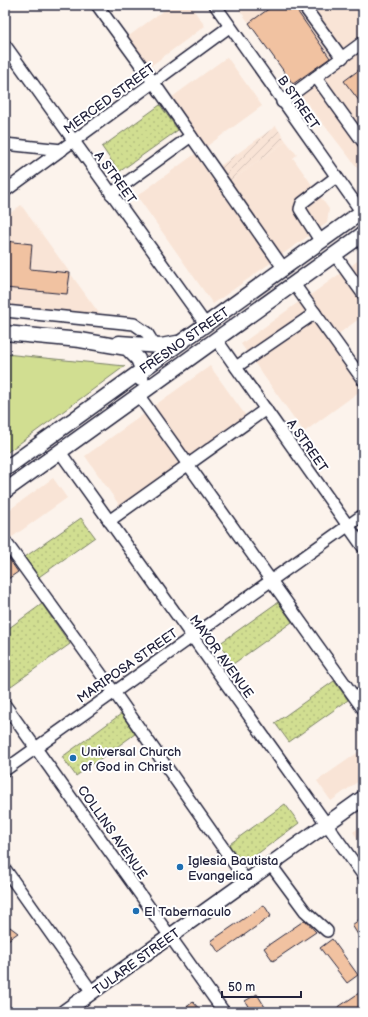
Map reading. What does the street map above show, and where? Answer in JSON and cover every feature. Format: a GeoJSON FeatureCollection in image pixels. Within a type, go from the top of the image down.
{"type":"FeatureCollection","features":[{"type":"Feature","properties":{"kind":"main road","name":"FRESNO STREET"},"geometry":{"type":"LineString","coordinates":[[5,469],[142,369],[363,213]]}},
{"type":"Feature","properties":{"kind":"main road","name":"FRESNO STREET"},"geometry":{"type":"LineString","coordinates":[[6,489],[139,396],[363,234]]}},
{"type":"Feature","properties":{"kind":"main road"},"geometry":{"type":"LineString","coordinates":[[5,333],[155,346],[182,342]]}},
{"type":"Feature","properties":{"kind":"main road"},"geometry":{"type":"LineString","coordinates":[[80,340],[127,348],[138,359],[142,369],[142,377],[138,384],[130,390],[100,422]]}},
{"type":"Feature","properties":{"kind":"main road","name":"TULARE STREET"},"geometry":{"type":"LineString","coordinates":[[64,1012],[363,798]]}},
{"type":"Feature","properties":{"kind":"street"},"geometry":{"type":"LineString","coordinates":[[97,5],[154,83],[284,269]]}},
{"type":"Feature","properties":{"kind":"street","name":"B STREET"},"geometry":{"type":"LineString","coordinates":[[215,5],[282,102],[363,213]]}},
{"type":"Feature","properties":{"kind":"street"},"geometry":{"type":"LineString","coordinates":[[304,5],[342,58]]}},
{"type":"Feature","properties":{"kind":"street","name":"MERCED STREET"},"geometry":{"type":"LineString","coordinates":[[5,191],[229,27]]}},
{"type":"Feature","properties":{"kind":"street"},"geometry":{"type":"LineString","coordinates":[[282,102],[363,42]]}},
{"type":"Feature","properties":{"kind":"street","name":"A STREET"},"geometry":{"type":"LineString","coordinates":[[5,45],[73,142],[206,325]]}},
{"type":"Feature","properties":{"kind":"street"},"geometry":{"type":"LineString","coordinates":[[316,77],[363,142]]}},
{"type":"Feature","properties":{"kind":"street"},"geometry":{"type":"LineString","coordinates":[[111,194],[191,136]]}},
{"type":"Feature","properties":{"kind":"street"},"geometry":{"type":"LineString","coordinates":[[5,144],[62,150]]}},
{"type":"Feature","properties":{"kind":"street"},"geometry":{"type":"LineString","coordinates":[[321,242],[300,209],[302,203],[336,177]]}},
{"type":"Feature","properties":{"kind":"street"},"geometry":{"type":"LineString","coordinates":[[335,255],[363,294]]}},
{"type":"Feature","properties":{"kind":"street"},"geometry":{"type":"LineString","coordinates":[[294,284],[363,380]]}},
{"type":"Feature","properties":{"kind":"street"},"geometry":{"type":"LineString","coordinates":[[5,311],[134,324],[147,333],[155,346]]}},
{"type":"Feature","properties":{"kind":"street"},"geometry":{"type":"LineString","coordinates":[[236,367],[315,313]]}},
{"type":"Feature","properties":{"kind":"street","name":"A STREET"},"geometry":{"type":"LineString","coordinates":[[216,339],[363,547]]}},
{"type":"Feature","properties":{"kind":"street"},"geometry":{"type":"LineString","coordinates":[[139,396],[363,709]]}},
{"type":"Feature","properties":{"kind":"street"},"geometry":{"type":"LineString","coordinates":[[109,521],[266,409]]}},
{"type":"Feature","properties":{"kind":"street","name":"MAYOR AVENUE"},"geometry":{"type":"LineString","coordinates":[[60,452],[191,637],[363,875]]}},
{"type":"Feature","properties":{"kind":"street","name":"MARIPOSA STREET"},"geometry":{"type":"LineString","coordinates":[[5,770],[363,514]]}},
{"type":"Feature","properties":{"kind":"street"},"geometry":{"type":"LineString","coordinates":[[5,541],[114,692],[247,882]]}},
{"type":"Feature","properties":{"kind":"street","name":"COLLINS AVENUE"},"geometry":{"type":"LineString","coordinates":[[5,705],[224,1012]]}},
{"type":"Feature","properties":{"kind":"street"},"geometry":{"type":"LineString","coordinates":[[271,865],[305,911],[327,931]]}},
{"type":"Feature","properties":{"kind":"street"},"geometry":{"type":"LineString","coordinates":[[5,869],[92,992]]}},
{"type":"Feature","properties":{"kind":"shaded area"},"geometry":{"type":"Polygon","coordinates":[[[171,5],[190,5],[205,26],[148,68],[126,38],[171,5]]]}},
{"type":"Feature","properties":{"kind":"shaded area"},"geometry":{"type":"Polygon","coordinates":[[[236,5],[363,5],[363,175],[300,94],[236,5]]]}},
{"type":"Feature","properties":{"kind":"shaded area"},"geometry":{"type":"Polygon","coordinates":[[[227,57],[262,106],[203,149],[168,100],[227,57]]]}},
{"type":"Feature","properties":{"kind":"shaded area"},"geometry":{"type":"Polygon","coordinates":[[[276,126],[286,141],[228,183],[217,168],[276,126]]]}},
{"type":"Feature","properties":{"kind":"shaded area"},"geometry":{"type":"Polygon","coordinates":[[[286,141],[297,155],[293,158],[329,209],[327,223],[280,256],[228,183],[286,141]]]}},
{"type":"Feature","properties":{"kind":"shaded area"},"geometry":{"type":"Polygon","coordinates":[[[195,154],[272,262],[213,304],[137,196],[195,154]]]}},
{"type":"Feature","properties":{"kind":"shaded area"},"geometry":{"type":"Polygon","coordinates":[[[21,205],[101,316],[5,307],[5,217],[21,205]]]}},
{"type":"Feature","properties":{"kind":"shaded area"},"geometry":{"type":"Polygon","coordinates":[[[363,257],[363,316],[337,335],[309,296],[363,257]]]}},
{"type":"Feature","properties":{"kind":"shaded area"},"geometry":{"type":"Polygon","coordinates":[[[300,301],[363,389],[304,432],[241,344],[300,301]]]}},
{"type":"Feature","properties":{"kind":"shaded area"},"geometry":{"type":"Polygon","coordinates":[[[210,366],[248,419],[189,461],[151,408],[210,366]]]}},
{"type":"Feature","properties":{"kind":"shaded area"},"geometry":{"type":"Polygon","coordinates":[[[144,414],[181,467],[122,509],[85,456],[144,414]]]}},
{"type":"Feature","properties":{"kind":"shaded area"},"geometry":{"type":"Polygon","coordinates":[[[53,478],[67,498],[8,540],[5,535],[5,513],[53,478]]]}},
{"type":"Feature","properties":{"kind":"shaded area"},"geometry":{"type":"Polygon","coordinates":[[[363,749],[363,778],[331,801],[317,781],[363,749]]]}},
{"type":"Feature","properties":{"kind":"shaded area"},"geometry":{"type":"Polygon","coordinates":[[[363,825],[363,846],[353,832],[363,825]]]}},
{"type":"Feature","properties":{"kind":"green space"},"geometry":{"type":"Polygon","coordinates":[[[160,105],[178,130],[119,172],[102,147],[160,105]]]}},
{"type":"Feature","properties":{"kind":"green space"},"geometry":{"type":"Polygon","coordinates":[[[5,354],[125,366],[5,454],[5,354]]]}},
{"type":"Feature","properties":{"kind":"green space"},"geometry":{"type":"Polygon","coordinates":[[[81,518],[95,537],[36,579],[22,559],[81,518]]]}},
{"type":"Feature","properties":{"kind":"green space"},"geometry":{"type":"Polygon","coordinates":[[[278,602],[292,622],[233,664],[219,644],[278,602]]]}},
{"type":"Feature","properties":{"kind":"green space"},"geometry":{"type":"Polygon","coordinates":[[[42,604],[70,644],[11,686],[5,677],[5,631],[42,604]]]}},
{"type":"Feature","properties":{"kind":"green space"},"geometry":{"type":"Polygon","coordinates":[[[334,681],[348,700],[289,742],[275,723],[334,681]]]}},
{"type":"Feature","properties":{"kind":"green space"},"geometry":{"type":"Polygon","coordinates":[[[121,714],[135,734],[76,776],[62,757],[121,714]]]}},
{"type":"Feature","properties":{"kind":"green space"},"geometry":{"type":"Polygon","coordinates":[[[285,804],[299,823],[241,866],[227,846],[285,804]]]}},
{"type":"Feature","properties":{"kind":"building"},"geometry":{"type":"Polygon","coordinates":[[[274,5],[293,5],[330,58],[293,84],[249,23],[274,5]]]}},
{"type":"Feature","properties":{"kind":"building"},"geometry":{"type":"Polygon","coordinates":[[[363,67],[363,106],[344,81],[363,67]]]}},
{"type":"Feature","properties":{"kind":"building"},"geometry":{"type":"Polygon","coordinates":[[[5,241],[32,244],[30,269],[70,273],[67,294],[5,288],[5,241]]]}},
{"type":"Feature","properties":{"kind":"building"},"geometry":{"type":"Polygon","coordinates":[[[5,553],[18,572],[5,581],[5,553]]]}},
{"type":"Feature","properties":{"kind":"building"},"geometry":{"type":"Polygon","coordinates":[[[264,905],[271,916],[219,953],[211,941],[264,905]]]}},
{"type":"Feature","properties":{"kind":"building"},"geometry":{"type":"Polygon","coordinates":[[[363,917],[363,943],[352,925],[363,917]]]}},
{"type":"Feature","properties":{"kind":"building"},"geometry":{"type":"Polygon","coordinates":[[[305,920],[316,932],[273,961],[264,948],[305,920]]]}},
{"type":"Feature","properties":{"kind":"building"},"geometry":{"type":"Polygon","coordinates":[[[10,927],[18,933],[5,942],[5,931],[10,927]]]}},
{"type":"Feature","properties":{"kind":"building"},"geometry":{"type":"Polygon","coordinates":[[[332,939],[358,975],[347,983],[320,948],[332,939]]]}},
{"type":"Feature","properties":{"kind":"building"},"geometry":{"type":"Polygon","coordinates":[[[359,993],[363,999],[363,1007],[356,1012],[331,1012],[359,993]]]}},
{"type":"Feature","properties":{"kind":"building"},"geometry":{"type":"Polygon","coordinates":[[[257,994],[268,1012],[251,1012],[245,1001],[257,994]]]}},
{"type":"Feature","properties":{"kind":"building"},"geometry":{"type":"Polygon","coordinates":[[[193,1002],[202,1012],[180,1012],[193,1002]]]}},
{"type":"Feature","properties":{"kind":"place","name":"Universal Church of God in Christ"},"geometry":{"type":"Point","coordinates":[73,758]}},
{"type":"Feature","properties":{"kind":"place","name":"Iglesia Bautista Evangelica"},"geometry":{"type":"Point","coordinates":[180,867]}},
{"type":"Feature","properties":{"kind":"place","name":"El Tabernaculo"},"geometry":{"type":"Point","coordinates":[136,911]}}]}
